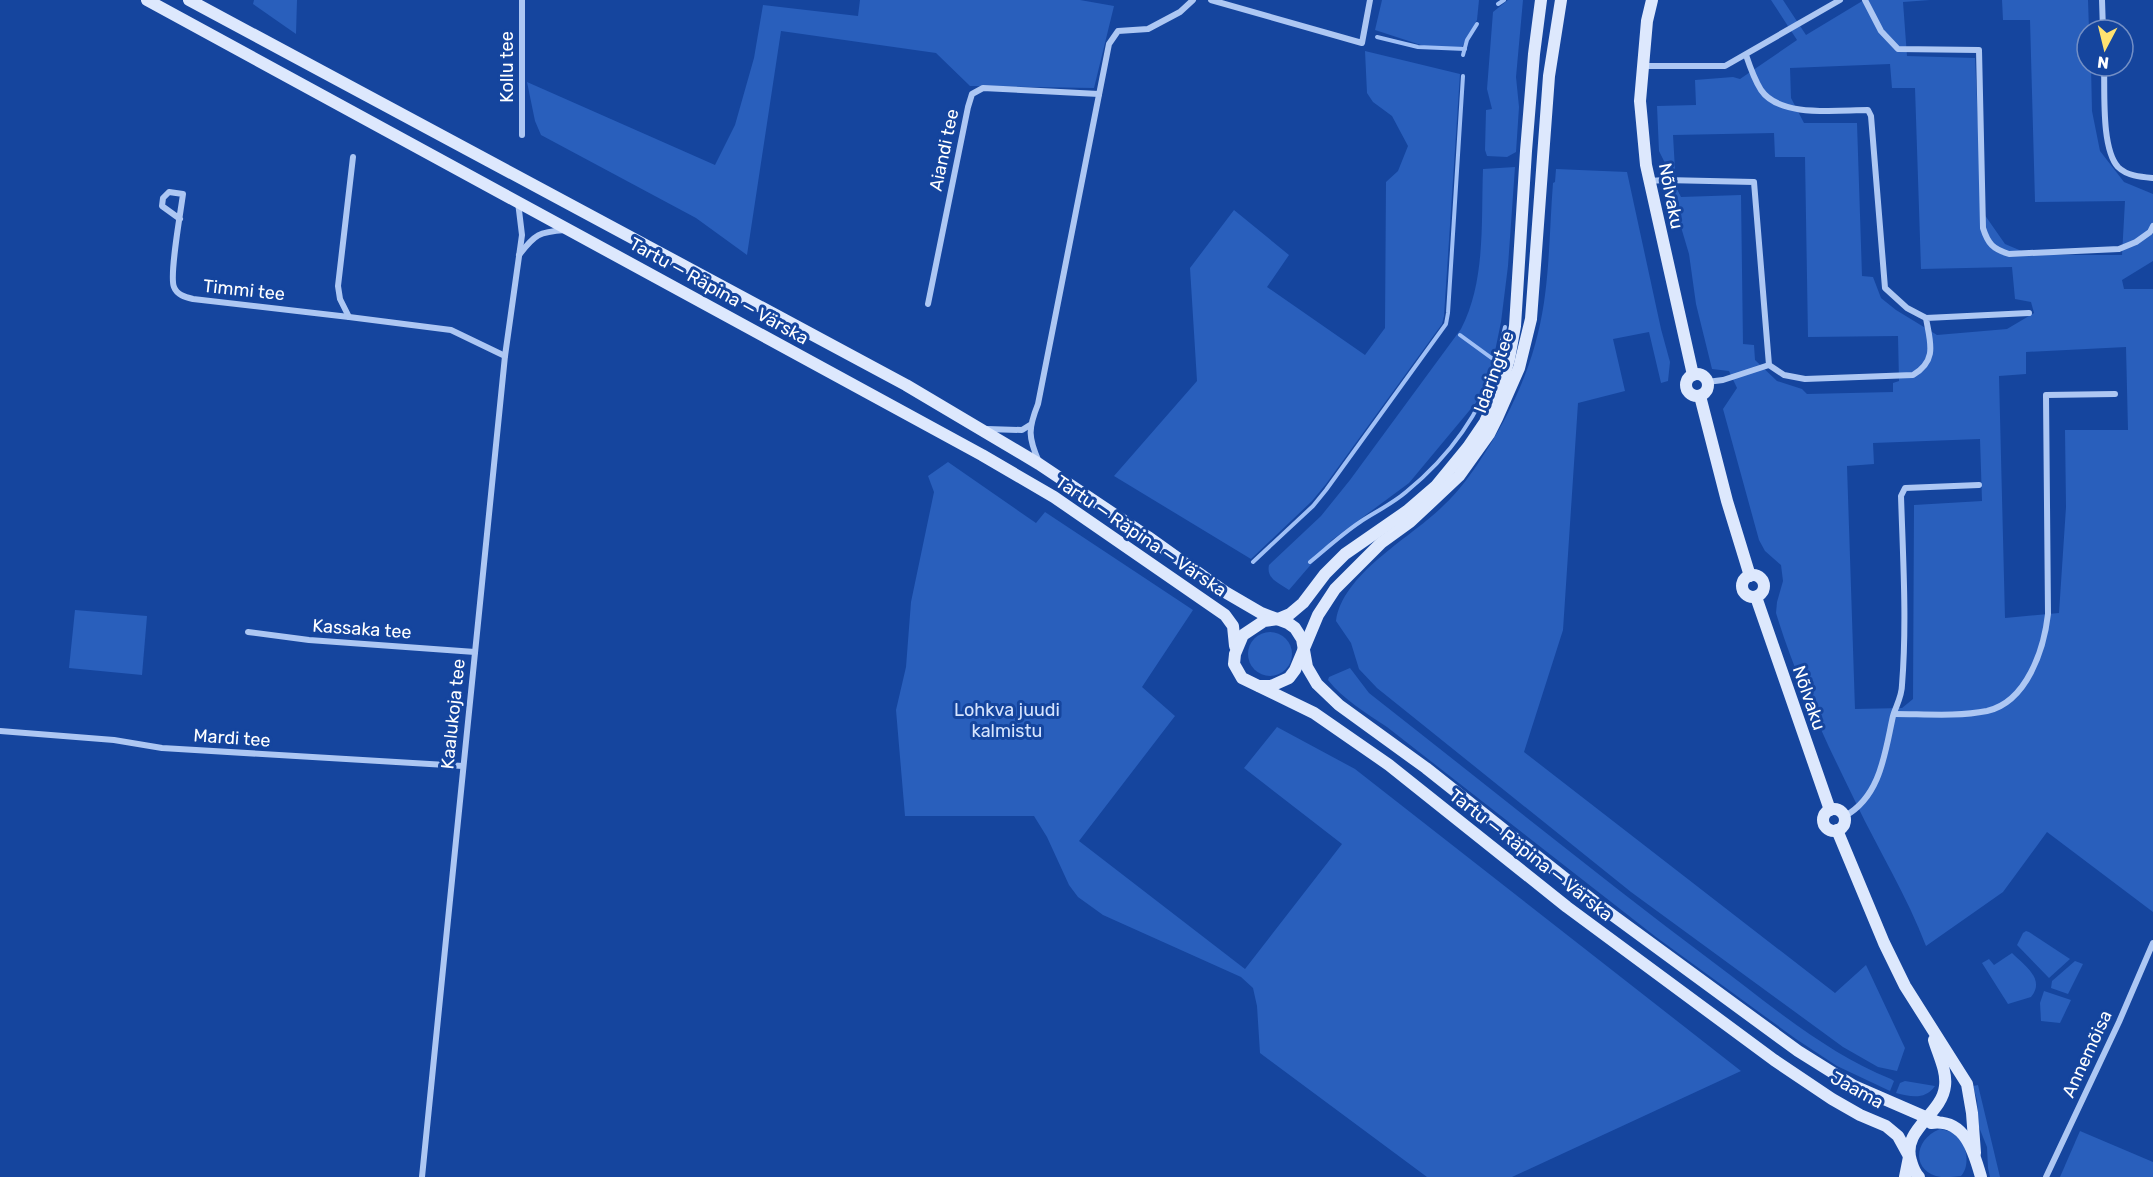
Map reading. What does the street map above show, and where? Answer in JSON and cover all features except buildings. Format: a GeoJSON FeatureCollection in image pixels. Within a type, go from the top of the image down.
{"type":"FeatureCollection","features":[{"type":"Feature","properties":{"kind":"main road","name":"Tartu — Räpina — Värska"},"geometry":{"type":"LineString","coordinates":[[147,0],[982,455],[1054,497],[1225,615],[1233,627],[1235,654]]}},
{"type":"Feature","properties":{"kind":"main road","name":"Tartu — Räpina — Värska"},"geometry":{"type":"LineString","coordinates":[[189,0],[906,385],[1039,464],[1225,592],[1261,613],[1278,619]]}},
{"type":"Feature","properties":{"kind":"main road","name":"Idaringtee"},"geometry":{"type":"LineString","coordinates":[[1278,619],[1290,614],[1303,603],[1324,574],[1345,555],[1407,511],[1436,486],[1485,422],[1501,386],[1515,326],[1524,176],[1541,0]]}},
{"type":"Feature","properties":{"kind":"main road","name":"Idaringtee"},"geometry":{"type":"LineString","coordinates":[[1303,648],[1318,615],[1335,589],[1381,543],[1410,522],[1459,476],[1490,434],[1518,368],[1531,319],[1549,76],[1561,0]]}},
{"type":"Feature","properties":{"kind":"main road","name":"Nõlvaku"},"geometry":{"type":"LineString","coordinates":[[1644,0],[1647,21]]}},
{"type":"Feature","properties":{"kind":"main road","name":"Nõlvaku"},"geometry":{"type":"LineString","coordinates":[[1652,0],[1647,21],[1640,101],[1649,181],[1693,375],[1686,383],[1687,390],[1694,396],[1700,396],[1727,501],[1750,576],[1743,583],[1743,590],[1747,595],[1756,597],[1830,810],[1825,814],[1824,824],[1828,829],[1837,830],[1884,943],[1905,986],[1931,1031],[1967,1084],[1976,1157]]}},
{"type":"Feature","properties":{"kind":"main road"},"geometry":{"type":"LineString","coordinates":[[1693,375],[1703,376],[1707,382],[1707,389],[1700,396]]}},
{"type":"Feature","properties":{"kind":"main road"},"geometry":{"type":"LineString","coordinates":[[1278,619],[1295,628],[1302,639],[1303,648],[1295,670],[1289,678],[1271,686],[1255,686],[1239,675],[1234,664],[1235,654],[1243,635],[1264,621],[1278,619]]}},
{"type":"Feature","properties":{"kind":"main road","name":"Tartu — Räpina — Värska"},"geometry":{"type":"LineString","coordinates":[[1303,648],[1307,667],[1317,684],[1339,705],[1426,768],[1596,903],[1798,1051]]}},
{"type":"Feature","properties":{"kind":"main road","name":"Tartu — Räpina — Värska"},"geometry":{"type":"LineString","coordinates":[[1255,686],[1314,713],[1379,759],[1567,907],[1778,1063]]}},
{"type":"Feature","properties":{"kind":"main road"},"geometry":{"type":"LineString","coordinates":[[1830,810],[1839,810],[1845,816],[1845,823],[1837,830]]}},
{"type":"Feature","properties":{"kind":"main road","name":"Nõlvaku"},"geometry":{"type":"LineString","coordinates":[[1910,1156],[1914,1134],[1919,1127],[1933,1120],[1945,1085],[1944,1073],[1931,1031]]}},
{"type":"Feature","properties":{"kind":"main road","name":"Jaama"},"geometry":{"type":"LineString","coordinates":[[1798,1051],[1854,1086],[1961,1131],[1970,1142],[1976,1157]]}},
{"type":"Feature","properties":{"kind":"main road","name":"Jaama"},"geometry":{"type":"LineString","coordinates":[[1778,1063],[1860,1116],[1887,1126],[1898,1136],[1910,1156],[1914,1173],[1919,1177]]}},
{"type":"Feature","properties":{"kind":"main road"},"geometry":{"type":"LineString","coordinates":[[1905,1177],[1910,1156]]}},
{"type":"Feature","properties":{"kind":"main road"},"geometry":{"type":"LineString","coordinates":[[1969,1177],[1973,1172],[1976,1157]]}},
{"type":"Feature","properties":{"kind":"main road"},"geometry":{"type":"LineString","coordinates":[[1976,1157],[1981,1177]]}},
{"type":"Feature","properties":{"kind":"street","name":"Kollu tee"},"geometry":{"type":"LineString","coordinates":[[522,0],[522,135]]}},
{"type":"Feature","properties":{"kind":"street"},"geometry":{"type":"LineString","coordinates":[[982,429],[1022,430],[1029,425],[1038,404],[1109,44],[1118,31],[1148,29],[1180,12],[1192,0]]}},
{"type":"Feature","properties":{"kind":"street"},"geometry":{"type":"LineString","coordinates":[[1211,0],[1362,43],[1370,0]]}},
{"type":"Feature","properties":{"kind":"street"},"geometry":{"type":"LineString","coordinates":[[1643,66],[1725,66],[1840,0]]}},
{"type":"Feature","properties":{"kind":"street"},"geometry":{"type":"LineString","coordinates":[[1865,0],[1881,32],[1898,49],[1978,51],[1983,228],[1988,243],[1996,250],[2009,254],[2119,249],[2136,242],[2150,232],[2153,226]]}},
{"type":"Feature","properties":{"kind":"street"},"geometry":{"type":"LineString","coordinates":[[2102,0],[2103,18]]}},
{"type":"Feature","properties":{"kind":"street"},"geometry":{"type":"LineString","coordinates":[[1746,55],[1753,76],[1762,92],[1778,105],[1812,110],[1868,110],[1871,116],[1885,288],[1907,308],[1926,318],[2029,313]]}},
{"type":"Feature","properties":{"kind":"street"},"geometry":{"type":"LineString","coordinates":[[2105,78],[2107,136],[2111,154],[2118,167],[2131,175],[2153,178]]}},
{"type":"Feature","properties":{"kind":"street","name":"Aiandi tee"},"geometry":{"type":"LineString","coordinates":[[928,304],[972,94],[983,88],[1099,94]]}},
{"type":"Feature","properties":{"kind":"street"},"geometry":{"type":"LineString","coordinates":[[349,316],[340,299],[338,286],[353,157]]}},
{"type":"Feature","properties":{"kind":"street"},"geometry":{"type":"LineString","coordinates":[[1649,181],[1754,182],[1769,365]]}},
{"type":"Feature","properties":{"kind":"street","name":"Timmi tee"},"geometry":{"type":"LineString","coordinates":[[180,219],[162,206],[163,198],[169,192],[183,194],[180,219],[172,278],[174,288],[181,296],[451,330],[505,356]]}},
{"type":"Feature","properties":{"kind":"street","name":"Kaalukoja tee"},"geometry":{"type":"LineString","coordinates":[[422,1177],[505,356],[522,226],[518,202]]}},
{"type":"Feature","properties":{"kind":"street"},"geometry":{"type":"LineString","coordinates":[[519,255],[540,232],[568,229]]}},
{"type":"Feature","properties":{"kind":"street"},"geometry":{"type":"LineString","coordinates":[[1769,365],[1784,375],[1805,380],[1913,375],[1925,366],[1930,354],[1926,318]]}},
{"type":"Feature","properties":{"kind":"street"},"geometry":{"type":"LineString","coordinates":[[1707,382],[1723,380],[1769,365]]}},
{"type":"Feature","properties":{"kind":"street"},"geometry":{"type":"LineString","coordinates":[[1894,714],[1988,711],[2005,702],[2029,677],[2045,640],[2048,614],[2046,396],[2115,393]]}},
{"type":"Feature","properties":{"kind":"street"},"geometry":{"type":"LineString","coordinates":[[1029,425],[1039,464]]}},
{"type":"Feature","properties":{"kind":"street"},"geometry":{"type":"LineString","coordinates":[[1845,816],[1857,809],[1872,789],[1884,761],[1902,688],[1904,597],[1901,496],[1905,488],[1979,485]]}},
{"type":"Feature","properties":{"kind":"street","name":"Kassaka tee"},"geometry":{"type":"LineString","coordinates":[[248,632],[309,640],[475,652]]}},
{"type":"Feature","properties":{"kind":"street","name":"Mardi tee"},"geometry":{"type":"LineString","coordinates":[[0,731],[114,740],[162,748],[463,766]]}},
{"type":"Feature","properties":{"kind":"street","name":"Annemõisa"},"geometry":{"type":"LineString","coordinates":[[2046,1177],[2119,1022],[2153,943]]}},
{"type":"Feature","properties":{"kind":"green space"},"geometry":{"type":"Polygon","coordinates":[[[254,0],[297,0],[296,34],[253,4],[254,0]]]}},
{"type":"Feature","properties":{"kind":"green space"},"geometry":{"type":"Polygon","coordinates":[[[860,0],[1080,0],[1114,6],[1094,88],[970,86],[936,53],[781,31],[747,255],[696,218],[541,135],[535,121],[527,82],[715,165],[735,125],[754,58],[763,5],[858,16],[860,0]]]}},
{"type":"Feature","properties":{"kind":"green space"},"geometry":{"type":"Polygon","coordinates":[[[1382,0],[1479,0],[1477,20],[1462,47],[1427,47],[1375,30],[1382,0]]]}},
{"type":"Feature","properties":{"kind":"green space"},"geometry":{"type":"Polygon","coordinates":[[[1508,0],[1523,0],[1516,77],[1519,107],[1516,152],[1507,157],[1487,156],[1485,150],[1486,110],[1492,109],[1487,89],[1493,12],[1508,0]]]}},
{"type":"Feature","properties":{"kind":"green space"},"geometry":{"type":"Polygon","coordinates":[[[1771,0],[1783,0],[1806,35],[1864,0],[1930,0],[1903,2],[1907,56],[1975,58],[1982,211],[2005,244],[2031,255],[2122,255],[2125,201],[2035,202],[2030,20],[2003,20],[2002,0],[2088,0],[2089,18],[2075,18],[2075,78],[2091,78],[2092,111],[2100,151],[2124,182],[2153,194],[2153,261],[2122,280],[2124,289],[2153,289],[2153,912],[2047,832],[2003,892],[1926,946],[1902,891],[1865,821],[1812,710],[1784,637],[1776,613],[1783,581],[1781,565],[1765,551],[1759,540],[1723,409],[1737,388],[1729,371],[1712,369],[1696,304],[1689,254],[1670,190],[1666,165],[1659,151],[1657,106],[1696,105],[1695,80],[1733,77],[1740,79],[1797,40],[1771,0]],[[1890,64],[1790,68],[1791,98],[1804,123],[1857,123],[1862,276],[1873,277],[1881,298],[1937,335],[2007,329],[2034,313],[2031,302],[2015,299],[2012,267],[1921,269],[1915,88],[1892,88],[1890,64]],[[1774,133],[1673,135],[1676,187],[1681,197],[1741,195],[1743,344],[1754,345],[1755,360],[1777,381],[1802,389],[1807,394],[1893,392],[1893,383],[1899,381],[1898,336],[1808,337],[1805,157],[1775,157],[1774,133]],[[2126,347],[2026,352],[2026,374],[1999,376],[2005,618],[2059,613],[2066,507],[2065,430],[2128,430],[2126,347]],[[1980,439],[1873,443],[1874,464],[1847,466],[1855,709],[1902,708],[1913,699],[1914,505],[1982,501],[1980,439]]]}},
{"type":"Feature","properties":{"kind":"green space"},"geometry":{"type":"Polygon","coordinates":[[[1365,51],[1460,74],[1444,316],[1442,324],[1326,484],[1312,501],[1251,559],[1114,476],[1197,381],[1190,268],[1234,210],[1289,255],[1267,287],[1365,355],[1385,328],[1386,182],[1398,171],[1408,146],[1392,116],[1373,102],[1367,93],[1365,51]]]}},
{"type":"Feature","properties":{"kind":"green space"},"geometry":{"type":"Polygon","coordinates":[[[1515,167],[1508,266],[1501,322],[1492,366],[1479,399],[1409,483],[1332,540],[1289,590],[1271,577],[1269,565],[1321,516],[1461,329],[1475,291],[1481,251],[1483,169],[1515,167]]]}},
{"type":"Feature","properties":{"kind":"green space"},"geometry":{"type":"Polygon","coordinates":[[[1556,169],[1627,172],[1670,362],[1668,381],[1661,383],[1649,332],[1613,339],[1625,391],[1578,403],[1563,630],[1524,752],[1835,993],[1866,965],[1905,1048],[1897,1071],[1878,1067],[1843,1047],[1631,892],[1377,688],[1359,669],[1351,643],[1336,621],[1341,603],[1365,571],[1431,516],[1462,485],[1487,450],[1513,402],[1528,368],[1542,315],[1556,169]]]}},
{"type":"Feature","properties":{"kind":"green space","name":"Lohkva juudi kalmistu"},"geometry":{"type":"Polygon","coordinates":[[[948,462],[1036,523],[1045,512],[1193,610],[1142,687],[1175,716],[1079,841],[1245,969],[1342,844],[1244,768],[1277,727],[1355,769],[1741,1071],[1512,1177],[1427,1177],[1260,1053],[1257,1006],[1253,988],[1241,977],[1103,915],[1078,897],[1069,885],[1047,837],[1034,816],[905,816],[896,710],[906,667],[911,602],[934,492],[928,476],[948,462]]]}},
{"type":"Feature","properties":{"kind":"green space"},"geometry":{"type":"Polygon","coordinates":[[[75,610],[147,616],[142,675],[69,668],[75,610]]]}},
{"type":"Feature","properties":{"kind":"green space"},"geometry":{"type":"Polygon","coordinates":[[[1270,632],[1279,633],[1286,638],[1291,645],[1291,663],[1286,670],[1279,675],[1270,676],[1261,675],[1254,670],[1249,663],[1248,654],[1249,645],[1254,638],[1261,633],[1270,632]]]}},
{"type":"Feature","properties":{"kind":"green space"},"geometry":{"type":"Polygon","coordinates":[[[1350,668],[1369,693],[1626,896],[1755,994],[1821,1042],[1894,1081],[1890,1091],[1837,1066],[1796,1039],[1656,937],[1387,727],[1348,700],[1328,680],[1329,677],[1350,668]]]}},
{"type":"Feature","properties":{"kind":"green space"},"geometry":{"type":"Polygon","coordinates":[[[2026,931],[2070,959],[2049,978],[2017,945],[2026,931]]]}},
{"type":"Feature","properties":{"kind":"green space"},"geometry":{"type":"Polygon","coordinates":[[[2012,953],[2032,973],[2036,984],[2031,997],[2008,1004],[1982,963],[1989,959],[1994,965],[2012,953]]]}},
{"type":"Feature","properties":{"kind":"green space"},"geometry":{"type":"Polygon","coordinates":[[[2075,961],[2083,964],[2068,994],[2051,988],[2052,981],[2075,961]]]}},
{"type":"Feature","properties":{"kind":"green space"},"geometry":{"type":"Polygon","coordinates":[[[2044,991],[2071,1000],[2060,1023],[2041,1021],[2040,1003],[2044,991]]]}},
{"type":"Feature","properties":{"kind":"green space"},"geometry":{"type":"Polygon","coordinates":[[[1905,1081],[1935,1086],[1927,1094],[1922,1095],[1896,1093],[1900,1083],[1905,1081]]]}},
{"type":"Feature","properties":{"kind":"green space"},"geometry":{"type":"Polygon","coordinates":[[[1978,1085],[2000,1177],[1990,1177],[1987,1147],[1979,1127],[1977,1100],[1973,1086],[1978,1085]]]}},
{"type":"Feature","properties":{"kind":"green space"},"geometry":{"type":"Polygon","coordinates":[[[1940,1129],[1954,1133],[1965,1147],[1967,1160],[1961,1176],[1941,1177],[1931,1174],[1921,1163],[1920,1148],[1931,1134],[1940,1129]]]}},
{"type":"Feature","properties":{"kind":"green space"},"geometry":{"type":"Polygon","coordinates":[[[2080,1131],[2153,1162],[2153,1177],[2060,1177],[2080,1131]]]}},
{"type":"Feature","properties":{"kind":"waterway"},"geometry":{"type":"LineString","coordinates":[[1498,4],[1504,0]]}},
{"type":"Feature","properties":{"kind":"waterway"},"geometry":{"type":"LineString","coordinates":[[1463,55],[1467,40],[1477,24]]}},
{"type":"Feature","properties":{"kind":"waterway"},"geometry":{"type":"LineString","coordinates":[[1377,37],[1418,47],[1465,49]]}},
{"type":"Feature","properties":{"kind":"waterway"},"geometry":{"type":"LineString","coordinates":[[1253,562],[1313,506],[1326,490],[1446,324],[1463,76]]}},
{"type":"Feature","properties":{"kind":"waterway"},"geometry":{"type":"LineString","coordinates":[[1497,362],[1505,327]]}},
{"type":"Feature","properties":{"kind":"waterway"},"geometry":{"type":"LineString","coordinates":[[1310,562],[1353,527],[1395,500],[1422,479],[1461,434],[1482,400],[1497,362],[1460,335]]}}]}
